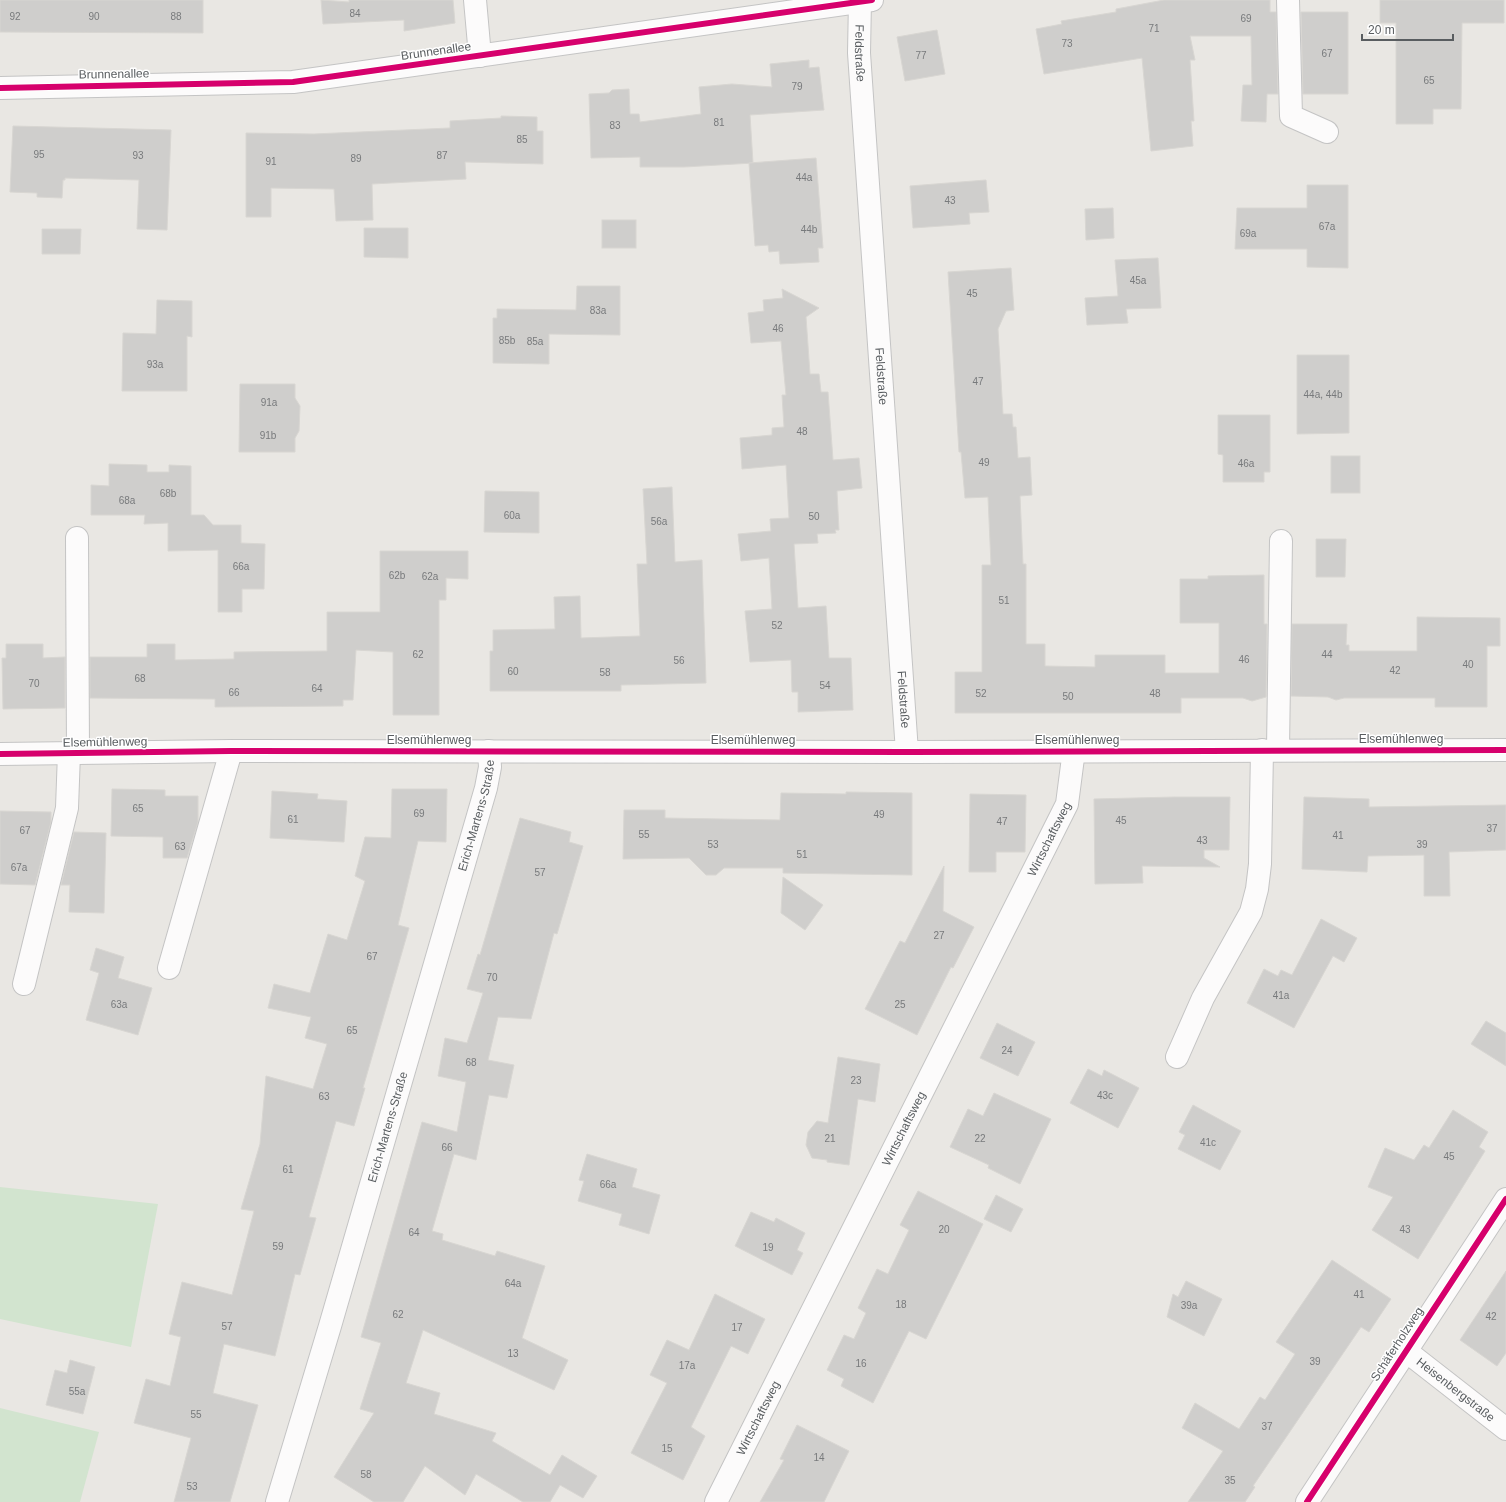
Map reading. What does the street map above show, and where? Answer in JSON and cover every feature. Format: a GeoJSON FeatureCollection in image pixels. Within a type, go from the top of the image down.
{"type":"FeatureCollection","features":[{"type":"Feature","properties":{"kind":"street"},"geometry":{"type":"LineString","coordinates":[[475,0],[480,56]]}},
{"type":"Feature","properties":{"kind":"street"},"geometry":{"type":"LineString","coordinates":[[1288,0],[1291,116],[1327,132]]}},
{"type":"Feature","properties":{"kind":"street","name":"Brunnenallee"},"geometry":{"type":"LineString","coordinates":[[0,88],[293,82],[864,1]]}},
{"type":"Feature","properties":{"kind":"street","name":"Feldstraße"},"geometry":{"type":"LineString","coordinates":[[864,1],[860,52],[907,752]]}},
{"type":"Feature","properties":{"kind":"street"},"geometry":{"type":"LineString","coordinates":[[24,984],[67,808],[73,753],[77,538]]}},
{"type":"Feature","properties":{"kind":"street"},"geometry":{"type":"LineString","coordinates":[[1177,1058],[1203,998],[1251,912],[1257,889],[1270,750],[1280,541]]}},
{"type":"Feature","properties":{"kind":"street","name":"Elsemühlenweg"},"geometry":{"type":"LineString","coordinates":[[0,754],[489,750],[907,752],[1074,750],[1506,750]]}},
{"type":"Feature","properties":{"kind":"street","name":"Erich-Martens-Straße"},"geometry":{"type":"LineString","coordinates":[[277,1502],[330,1326],[486,788],[490,767],[489,750]]}},
{"type":"Feature","properties":{"kind":"street","name":"Wirtschaftsweg"},"geometry":{"type":"LineString","coordinates":[[716,1502],[1067,804],[1074,750]]}},
{"type":"Feature","properties":{"kind":"street"},"geometry":{"type":"LineString","coordinates":[[169,968],[231,751]]}},
{"type":"Feature","properties":{"kind":"street","name":"Schäferholzweg"},"geometry":{"type":"LineString","coordinates":[[1307,1502],[1506,1199]]}},
{"type":"Feature","properties":{"kind":"street","name":"Heisenbergstraße"},"geometry":{"type":"LineString","coordinates":[[1406,1352],[1506,1429]]}},
{"type":"Feature","properties":{"kind":"green space"},"geometry":{"type":"Polygon","coordinates":[[[0,1187],[158,1204],[131,1347],[0,1319],[0,1187]]]}},
{"type":"Feature","properties":{"kind":"green space"},"geometry":{"type":"Polygon","coordinates":[[[0,1408],[99,1432],[80,1502],[0,1502],[0,1408]]]}},
{"type":"Feature","properties":{"kind":"building"},"geometry":{"type":"Polygon","coordinates":[[[0,0],[203,0],[203,33],[0,32],[0,0]]]}},
{"type":"Feature","properties":{"kind":"building"},"geometry":{"type":"Polygon","coordinates":[[[321,0],[349,2],[349,0],[453,0],[455,23],[404,31],[404,20],[323,24],[321,0]]]}},
{"type":"Feature","properties":{"kind":"building"},"geometry":{"type":"Polygon","coordinates":[[[1164,0],[1270,0],[1270,12],[1276,12],[1278,94],[1267,94],[1266,122],[1241,121],[1243,85],[1252,85],[1251,36],[1190,36],[1195,60],[1190,60],[1194,121],[1191,121],[1193,146],[1151,151],[1142,58],[1044,74],[1036,29],[1062,24],[1061,21],[1116,12],[1116,9],[1164,0]]]}},
{"type":"Feature","properties":{"kind":"building"},"geometry":{"type":"Polygon","coordinates":[[[1380,0],[1504,0],[1504,23],[1462,23],[1461,109],[1433,109],[1433,124],[1396,124],[1396,23],[1380,23],[1380,0]]]}},
{"type":"Feature","properties":{"kind":"building"},"geometry":{"type":"Polygon","coordinates":[[[1301,12],[1348,12],[1348,94],[1303,94],[1301,12]]]}},
{"type":"Feature","properties":{"kind":"building"},"geometry":{"type":"Polygon","coordinates":[[[937,30],[945,74],[905,81],[897,37],[937,30]]]}},
{"type":"Feature","properties":{"kind":"building"},"geometry":{"type":"Polygon","coordinates":[[[809,60],[809,68],[819,67],[824,110],[750,115],[753,163],[684,167],[640,167],[640,157],[591,158],[589,94],[609,93],[612,90],[629,89],[630,114],[639,114],[640,122],[701,114],[699,87],[732,84],[772,87],[770,64],[809,60]]]}},
{"type":"Feature","properties":{"kind":"building"},"geometry":{"type":"Polygon","coordinates":[[[501,116],[537,117],[537,131],[543,131],[543,164],[465,162],[466,179],[372,184],[373,220],[336,221],[334,189],[271,188],[271,217],[246,217],[246,133],[314,134],[450,128],[450,121],[501,118],[501,116]]]}},
{"type":"Feature","properties":{"kind":"building"},"geometry":{"type":"Polygon","coordinates":[[[13,126],[171,130],[167,230],[137,229],[139,180],[65,178],[65,180],[63,180],[62,198],[37,197],[37,193],[10,192],[13,126]]]}},
{"type":"Feature","properties":{"kind":"building"},"geometry":{"type":"Polygon","coordinates":[[[816,158],[823,248],[818,248],[819,262],[780,264],[779,251],[769,252],[768,245],[755,246],[749,163],[816,158]]]}},
{"type":"Feature","properties":{"kind":"building"},"geometry":{"type":"Polygon","coordinates":[[[986,180],[989,212],[969,213],[970,224],[913,228],[910,186],[986,180]]]}},
{"type":"Feature","properties":{"kind":"building"},"geometry":{"type":"Polygon","coordinates":[[[1307,185],[1348,185],[1348,268],[1307,267],[1307,249],[1235,249],[1237,208],[1307,208],[1307,185]]]}},
{"type":"Feature","properties":{"kind":"building"},"geometry":{"type":"Polygon","coordinates":[[[1113,208],[1114,238],[1086,240],[1085,209],[1113,208]]]}},
{"type":"Feature","properties":{"kind":"building"},"geometry":{"type":"Polygon","coordinates":[[[602,220],[636,220],[636,248],[602,248],[602,220]]]}},
{"type":"Feature","properties":{"kind":"building"},"geometry":{"type":"Polygon","coordinates":[[[364,228],[408,228],[408,258],[364,257],[364,228]]]}},
{"type":"Feature","properties":{"kind":"building"},"geometry":{"type":"Polygon","coordinates":[[[42,229],[81,229],[80,254],[42,254],[42,229]]]}},
{"type":"Feature","properties":{"kind":"building"},"geometry":{"type":"Polygon","coordinates":[[[1158,258],[1161,308],[1126,309],[1128,323],[1087,325],[1085,298],[1118,296],[1115,260],[1158,258]]]}},
{"type":"Feature","properties":{"kind":"building"},"geometry":{"type":"Polygon","coordinates":[[[1011,268],[1014,310],[1006,311],[998,329],[1003,414],[1012,414],[1013,427],[1016,427],[1018,458],[1030,457],[1032,495],[1020,496],[1023,564],[1026,564],[1026,644],[1045,644],[1045,666],[1095,667],[1095,655],[1165,655],[1165,673],[1219,673],[1219,623],[1180,623],[1180,579],[1208,579],[1208,576],[1264,575],[1264,624],[1267,624],[1266,697],[1252,701],[1243,698],[1181,698],[1181,713],[955,713],[955,672],[982,672],[982,565],[991,565],[988,497],[965,498],[961,452],[959,452],[948,272],[1011,268]]]}},
{"type":"Feature","properties":{"kind":"building"},"geometry":{"type":"Polygon","coordinates":[[[577,286],[620,286],[620,335],[549,334],[549,364],[493,363],[493,318],[497,318],[497,309],[576,310],[577,286]]]}},
{"type":"Feature","properties":{"kind":"building"},"geometry":{"type":"Polygon","coordinates":[[[782,289],[819,308],[806,317],[810,374],[819,374],[821,392],[828,392],[833,460],[859,458],[862,488],[837,491],[839,530],[835,530],[836,533],[817,534],[818,543],[794,544],[798,608],[826,606],[829,658],[851,658],[853,710],[798,712],[798,692],[792,692],[791,660],[750,662],[745,611],[772,609],[769,558],[741,561],[738,534],[771,531],[770,519],[789,518],[786,465],[742,469],[740,438],[772,435],[772,428],[784,427],[782,395],[786,395],[781,341],[751,343],[748,313],[764,311],[763,300],[783,298],[782,289]]]}},
{"type":"Feature","properties":{"kind":"building"},"geometry":{"type":"Polygon","coordinates":[[[157,300],[192,301],[192,337],[187,336],[187,391],[122,391],[123,333],[156,334],[157,300]]]}},
{"type":"Feature","properties":{"kind":"building"},"geometry":{"type":"Polygon","coordinates":[[[1297,355],[1349,355],[1349,433],[1297,434],[1297,355]]]}},
{"type":"Feature","properties":{"kind":"building"},"geometry":{"type":"Polygon","coordinates":[[[240,384],[295,384],[295,398],[300,406],[299,431],[295,438],[295,452],[239,452],[240,384]]]}},
{"type":"Feature","properties":{"kind":"building"},"geometry":{"type":"Polygon","coordinates":[[[1218,415],[1270,415],[1270,472],[1264,472],[1264,482],[1223,482],[1223,455],[1218,454],[1218,415]]]}},
{"type":"Feature","properties":{"kind":"building"},"geometry":{"type":"Polygon","coordinates":[[[1331,456],[1360,456],[1360,493],[1331,493],[1331,456]]]}},
{"type":"Feature","properties":{"kind":"building"},"geometry":{"type":"Polygon","coordinates":[[[109,464],[147,465],[147,472],[169,472],[169,465],[191,466],[191,515],[204,515],[213,525],[241,525],[241,543],[265,544],[264,589],[242,589],[242,612],[218,612],[218,550],[168,551],[168,523],[144,524],[145,515],[91,515],[91,485],[109,486],[109,464]]]}},
{"type":"Feature","properties":{"kind":"building"},"geometry":{"type":"Polygon","coordinates":[[[672,487],[675,562],[702,560],[706,683],[621,685],[621,691],[490,691],[490,651],[493,651],[493,630],[555,629],[554,597],[580,596],[581,638],[640,636],[637,564],[647,564],[643,489],[672,487]]]}},
{"type":"Feature","properties":{"kind":"building"},"geometry":{"type":"Polygon","coordinates":[[[485,491],[539,492],[539,533],[484,532],[485,491]]]}},
{"type":"Feature","properties":{"kind":"building"},"geometry":{"type":"Polygon","coordinates":[[[1316,539],[1346,539],[1345,577],[1316,577],[1316,539]]]}},
{"type":"Feature","properties":{"kind":"building"},"geometry":{"type":"Polygon","coordinates":[[[380,551],[468,551],[468,579],[446,578],[446,600],[439,600],[439,715],[393,715],[393,652],[356,650],[353,700],[343,700],[343,706],[215,707],[215,699],[90,698],[90,657],[147,657],[147,644],[175,644],[175,660],[234,659],[234,652],[327,651],[327,612],[380,612],[380,551]]]}},
{"type":"Feature","properties":{"kind":"building"},"geometry":{"type":"Polygon","coordinates":[[[1417,617],[1500,618],[1500,646],[1487,646],[1487,707],[1435,707],[1435,698],[1344,698],[1336,700],[1328,697],[1291,696],[1292,624],[1347,624],[1346,645],[1349,645],[1349,651],[1417,651],[1417,617]]]}},
{"type":"Feature","properties":{"kind":"building"},"geometry":{"type":"Polygon","coordinates":[[[6,644],[43,644],[43,658],[65,657],[65,708],[3,709],[2,658],[6,658],[6,644]]]}},
{"type":"Feature","properties":{"kind":"building"},"geometry":{"type":"Polygon","coordinates":[[[112,789],[165,790],[165,796],[198,796],[198,822],[187,858],[163,858],[163,837],[111,836],[112,789]]]}},
{"type":"Feature","properties":{"kind":"building"},"geometry":{"type":"Polygon","coordinates":[[[392,789],[447,789],[446,842],[418,841],[398,925],[409,928],[363,1088],[365,1088],[354,1126],[336,1121],[309,1217],[316,1218],[300,1275],[295,1274],[275,1356],[224,1344],[213,1393],[258,1405],[230,1502],[174,1502],[191,1438],[134,1423],[146,1379],[170,1386],[181,1337],[169,1334],[182,1282],[232,1295],[254,1211],[241,1209],[260,1144],[266,1076],[313,1089],[327,1044],[305,1038],[311,1017],[268,1008],[274,984],[310,993],[328,934],[347,940],[365,881],[355,876],[365,837],[391,838],[392,789]]]}},
{"type":"Feature","properties":{"kind":"building"},"geometry":{"type":"Polygon","coordinates":[[[272,791],[318,794],[317,799],[347,801],[344,842],[270,838],[272,791]]]}},
{"type":"Feature","properties":{"kind":"building"},"geometry":{"type":"Polygon","coordinates":[[[846,792],[912,793],[912,875],[783,873],[783,868],[724,868],[716,875],[706,875],[689,858],[623,859],[624,810],[665,810],[665,818],[780,820],[781,793],[846,794],[846,792]]]}},
{"type":"Feature","properties":{"kind":"building"},"geometry":{"type":"Polygon","coordinates":[[[970,794],[1026,795],[1025,852],[996,852],[996,872],[969,872],[970,794]]]}},
{"type":"Feature","properties":{"kind":"building"},"geometry":{"type":"Polygon","coordinates":[[[1230,797],[1229,850],[1204,850],[1204,858],[1220,867],[1142,866],[1143,883],[1095,884],[1094,799],[1230,797]]]}},
{"type":"Feature","properties":{"kind":"building"},"geometry":{"type":"Polygon","coordinates":[[[1304,797],[1369,799],[1369,807],[1506,805],[1506,850],[1449,852],[1450,896],[1424,896],[1424,855],[1368,856],[1367,872],[1302,869],[1304,797]]]}},
{"type":"Feature","properties":{"kind":"building"},"geometry":{"type":"Polygon","coordinates":[[[0,811],[51,812],[51,822],[35,885],[0,884],[0,811]]]}},
{"type":"Feature","properties":{"kind":"building"},"geometry":{"type":"Polygon","coordinates":[[[520,818],[571,832],[569,842],[583,846],[557,934],[554,933],[531,1019],[498,1017],[488,1060],[514,1065],[507,1098],[489,1095],[476,1160],[454,1154],[432,1231],[443,1234],[442,1240],[495,1256],[497,1251],[545,1266],[522,1338],[568,1360],[554,1390],[423,1330],[406,1383],[440,1393],[434,1414],[496,1433],[492,1441],[550,1475],[562,1455],[597,1476],[583,1498],[560,1485],[550,1502],[523,1502],[476,1474],[465,1495],[425,1466],[403,1502],[374,1502],[334,1477],[374,1413],[360,1409],[381,1343],[361,1337],[422,1122],[457,1132],[466,1082],[438,1076],[445,1038],[467,1043],[483,993],[467,989],[478,954],[480,955],[520,818]]]}},
{"type":"Feature","properties":{"kind":"building"},"geometry":{"type":"Polygon","coordinates":[[[74,832],[106,833],[104,913],[69,912],[70,885],[61,885],[74,832]]]}},
{"type":"Feature","properties":{"kind":"building"},"geometry":{"type":"Polygon","coordinates":[[[944,866],[943,911],[974,927],[953,968],[951,967],[917,1035],[865,1009],[900,941],[905,943],[944,866]]]}},
{"type":"Feature","properties":{"kind":"building"},"geometry":{"type":"Polygon","coordinates":[[[783,877],[823,905],[805,930],[781,913],[783,877]]]}},
{"type":"Feature","properties":{"kind":"building"},"geometry":{"type":"Polygon","coordinates":[[[1321,919],[1357,938],[1344,962],[1333,956],[1294,1028],[1247,1003],[1264,969],[1278,976],[1281,970],[1292,975],[1321,919]]]}},
{"type":"Feature","properties":{"kind":"building"},"geometry":{"type":"Polygon","coordinates":[[[96,948],[124,957],[118,978],[152,988],[138,1035],[86,1020],[99,973],[90,970],[96,948]]]}},
{"type":"Feature","properties":{"kind":"building"},"geometry":{"type":"Polygon","coordinates":[[[1486,1021],[1506,1033],[1506,1066],[1471,1044],[1486,1021]]]}},
{"type":"Feature","properties":{"kind":"building"},"geometry":{"type":"Polygon","coordinates":[[[997,1023],[1035,1042],[1018,1076],[980,1058],[997,1023]]]}},
{"type":"Feature","properties":{"kind":"building"},"geometry":{"type":"Polygon","coordinates":[[[838,1057],[880,1064],[875,1102],[858,1099],[849,1165],[812,1158],[806,1145],[808,1132],[817,1121],[828,1123],[838,1057]]]}},
{"type":"Feature","properties":{"kind":"building"},"geometry":{"type":"Polygon","coordinates":[[[1088,1069],[1102,1076],[1104,1070],[1139,1088],[1118,1128],[1070,1103],[1088,1069]]]}},
{"type":"Feature","properties":{"kind":"building"},"geometry":{"type":"Polygon","coordinates":[[[994,1093],[1051,1119],[1020,1184],[988,1168],[989,1165],[950,1147],[968,1109],[983,1116],[994,1093]]]}},
{"type":"Feature","properties":{"kind":"building"},"geometry":{"type":"Polygon","coordinates":[[[1193,1105],[1241,1131],[1220,1170],[1178,1149],[1185,1135],[1179,1132],[1193,1105]]]}},
{"type":"Feature","properties":{"kind":"building"},"geometry":{"type":"Polygon","coordinates":[[[1453,1110],[1488,1132],[1479,1147],[1485,1151],[1418,1259],[1372,1230],[1393,1197],[1368,1187],[1385,1148],[1414,1160],[1424,1145],[1429,1148],[1453,1110]]]}},
{"type":"Feature","properties":{"kind":"building"},"geometry":{"type":"Polygon","coordinates":[[[587,1154],[637,1169],[632,1187],[660,1195],[649,1234],[619,1225],[622,1214],[578,1201],[584,1181],[579,1180],[587,1154]]]}},
{"type":"Feature","properties":{"kind":"building"},"geometry":{"type":"Polygon","coordinates":[[[918,1191],[983,1224],[926,1339],[909,1331],[873,1403],[841,1386],[844,1379],[827,1370],[844,1335],[854,1339],[866,1313],[858,1308],[877,1269],[888,1274],[909,1230],[900,1225],[918,1191]]]}},
{"type":"Feature","properties":{"kind":"building"},"geometry":{"type":"Polygon","coordinates":[[[996,1195],[1023,1209],[1011,1232],[984,1219],[996,1195]]]}},
{"type":"Feature","properties":{"kind":"building"},"geometry":{"type":"Polygon","coordinates":[[[751,1212],[774,1222],[776,1218],[805,1233],[797,1250],[803,1253],[792,1275],[735,1246],[751,1212]]]}},
{"type":"Feature","properties":{"kind":"building"},"geometry":{"type":"Polygon","coordinates":[[[1332,1260],[1391,1299],[1369,1332],[1361,1327],[1253,1486],[1255,1487],[1245,1502],[1188,1502],[1223,1451],[1182,1428],[1195,1403],[1239,1429],[1260,1397],[1265,1400],[1295,1354],[1276,1342],[1332,1260]]]}},
{"type":"Feature","properties":{"kind":"building"},"geometry":{"type":"Polygon","coordinates":[[[1506,1271],[1506,1353],[1497,1366],[1460,1340],[1506,1271]]]}},
{"type":"Feature","properties":{"kind":"building"},"geometry":{"type":"Polygon","coordinates":[[[1186,1281],[1222,1299],[1204,1336],[1167,1317],[1173,1294],[1178,1297],[1186,1281]]]}},
{"type":"Feature","properties":{"kind":"building"},"geometry":{"type":"Polygon","coordinates":[[[715,1294],[765,1319],[748,1354],[731,1346],[691,1427],[705,1436],[683,1480],[631,1453],[667,1383],[650,1375],[667,1340],[689,1350],[715,1294]]]}},
{"type":"Feature","properties":{"kind":"building"},"geometry":{"type":"Polygon","coordinates":[[[70,1360],[95,1367],[83,1414],[46,1405],[55,1370],[67,1373],[70,1360]]]}},
{"type":"Feature","properties":{"kind":"building"},"geometry":{"type":"Polygon","coordinates":[[[797,1425],[849,1451],[824,1502],[760,1502],[784,1460],[780,1459],[797,1425]]]}},
{"type":"Feature","properties":{"kind":"cycle path"},"geometry":{"type":"LineString","coordinates":[[0,88],[293,82],[872,0]]}},
{"type":"Feature","properties":{"kind":"cycle path"},"geometry":{"type":"LineString","coordinates":[[0,754],[231,751],[907,752],[1506,750]]}},
{"type":"Feature","properties":{"kind":"cycle path"},"geometry":{"type":"LineString","coordinates":[[1307,1502],[1506,1199]]}}]}
